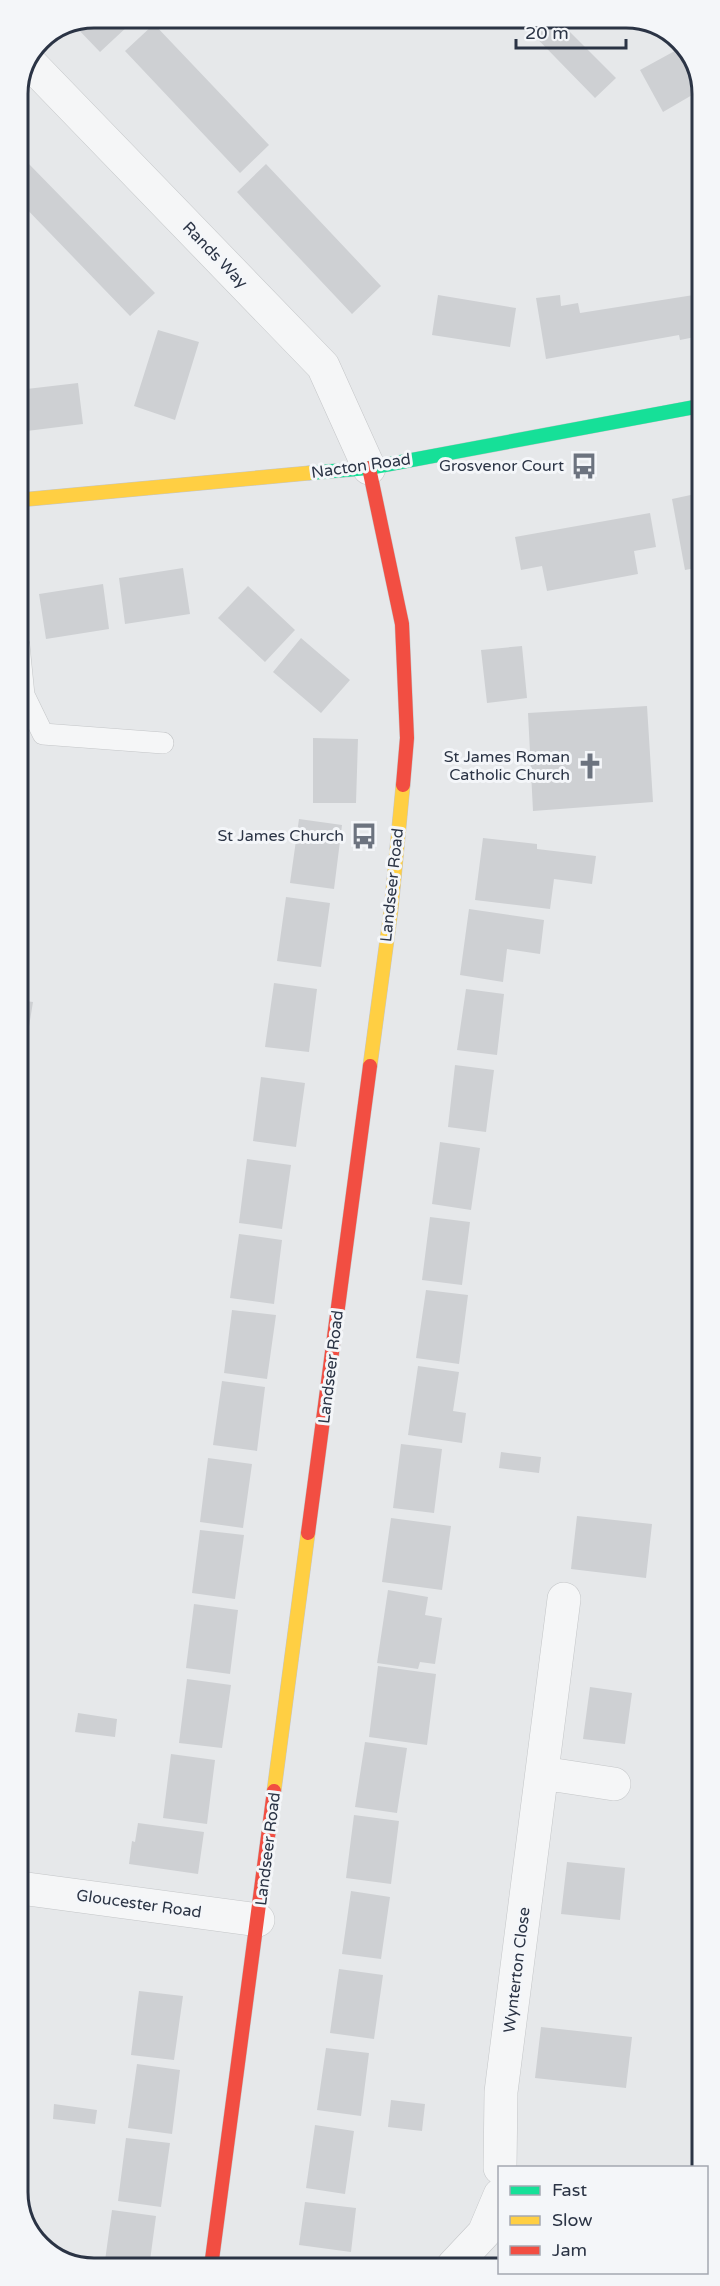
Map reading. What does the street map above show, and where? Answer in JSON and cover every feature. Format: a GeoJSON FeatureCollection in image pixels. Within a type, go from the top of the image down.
{"type":"FeatureCollection","features":[{"type":"Feature","properties":{"kind":"street","name":"Rands Way"},"geometry":{"type":"LineString","coordinates":[[35,68],[323,366],[369,468]]}},
{"type":"Feature","properties":{"kind":"street","name":"Nacton Road"},"geometry":{"type":"LineString","coordinates":[[28,499],[369,468],[692,407]]}},
{"type":"Feature","properties":{"kind":"street","name":"Landseer Road"},"geometry":{"type":"LineString","coordinates":[[212,2257],[390,910],[407,738],[402,624],[369,468]]}},
{"type":"Feature","properties":{"kind":"street","name":"Wynterton Close"},"geometry":{"type":"LineString","coordinates":[[505,2166],[501,2092],[564,1599]]}},
{"type":"Feature","properties":{"kind":"street"},"geometry":{"type":"LineString","coordinates":[[542,1773],[614,1784]]}},
{"type":"Feature","properties":{"kind":"street","name":"Gloucester Road"},"geometry":{"type":"LineString","coordinates":[[28,1889],[258,1920]]}},
{"type":"Feature","properties":{"kind":"street","name":"Wynterton Close"},"geometry":{"type":"LineString","coordinates":[[461,2258],[484,2232],[498,2193]]}},
{"type":"Feature","properties":{"kind":"lane"},"geometry":{"type":"LineString","coordinates":[[28,702],[43,734],[163,743]]}},
{"type":"Feature","properties":{"kind":"building"},"geometry":{"type":"Polygon","coordinates":[[[95,28],[126,28],[100,52],[80,31],[95,28]]]}},
{"type":"Feature","properties":{"kind":"building"},"geometry":{"type":"Polygon","coordinates":[[[150,28],[158,28],[269,145],[240,173],[125,51],[150,28]]]}},
{"type":"Feature","properties":{"kind":"building"},"geometry":{"type":"Polygon","coordinates":[[[528,29],[567,29],[616,78],[595,98],[528,29]]]}},
{"type":"Feature","properties":{"kind":"building"},"geometry":{"type":"Polygon","coordinates":[[[675,51],[686,69],[692,95],[663,112],[640,70],[675,51]]]}},
{"type":"Feature","properties":{"kind":"building"},"geometry":{"type":"Polygon","coordinates":[[[28,163],[155,293],[130,316],[28,210],[28,163]]]}},
{"type":"Feature","properties":{"kind":"building"},"geometry":{"type":"Polygon","coordinates":[[[266,164],[381,286],[352,314],[237,192],[266,164]]]}},
{"type":"Feature","properties":{"kind":"building"},"geometry":{"type":"Polygon","coordinates":[[[438,295],[516,308],[510,347],[432,335],[438,295]]]}},
{"type":"Feature","properties":{"kind":"building"},"geometry":{"type":"Polygon","coordinates":[[[560,295],[561,306],[578,303],[580,313],[692,295],[692,338],[680,340],[679,335],[546,359],[536,298],[560,295]]]}},
{"type":"Feature","properties":{"kind":"building"},"geometry":{"type":"Polygon","coordinates":[[[158,330],[199,342],[175,420],[134,406],[158,330]]]}},
{"type":"Feature","properties":{"kind":"building"},"geometry":{"type":"Polygon","coordinates":[[[78,383],[83,424],[28,431],[28,389],[78,383]]]}},
{"type":"Feature","properties":{"kind":"building"},"geometry":{"type":"Polygon","coordinates":[[[692,495],[692,569],[685,570],[672,499],[692,495]]]}},
{"type":"Feature","properties":{"kind":"building"},"geometry":{"type":"Polygon","coordinates":[[[650,513],[656,547],[634,551],[638,574],[547,591],[542,566],[521,570],[515,537],[650,513]]]}},
{"type":"Feature","properties":{"kind":"building"},"geometry":{"type":"Polygon","coordinates":[[[183,568],[190,614],[125,624],[119,578],[183,568]]]}},
{"type":"Feature","properties":{"kind":"building"},"geometry":{"type":"Polygon","coordinates":[[[103,584],[109,629],[46,639],[39,594],[103,584]]]}},
{"type":"Feature","properties":{"kind":"building"},"geometry":{"type":"Polygon","coordinates":[[[248,586],[295,630],[265,662],[218,618],[248,586]]]}},
{"type":"Feature","properties":{"kind":"building"},"geometry":{"type":"Polygon","coordinates":[[[301,638],[350,680],[321,713],[273,672],[301,638]]]}},
{"type":"Feature","properties":{"kind":"building"},"geometry":{"type":"Polygon","coordinates":[[[522,646],[527,698],[487,703],[481,650],[522,646]]]}},
{"type":"Feature","properties":{"kind":"building","name":"St James Roman Catholic Church"},"geometry":{"type":"Polygon","coordinates":[[[647,706],[653,802],[533,811],[528,713],[647,706]]]}},
{"type":"Feature","properties":{"kind":"building"},"geometry":{"type":"Polygon","coordinates":[[[313,738],[358,739],[356,803],[313,803],[313,738]]]}},
{"type":"Feature","properties":{"kind":"building"},"geometry":{"type":"Polygon","coordinates":[[[299,819],[342,825],[334,889],[290,883],[299,819]]]}},
{"type":"Feature","properties":{"kind":"building"},"geometry":{"type":"Polygon","coordinates":[[[483,838],[537,844],[537,849],[596,856],[592,884],[554,879],[550,909],[475,900],[483,838]]]}},
{"type":"Feature","properties":{"kind":"building"},"geometry":{"type":"Polygon","coordinates":[[[286,897],[330,903],[321,967],[277,961],[286,897]]]}},
{"type":"Feature","properties":{"kind":"building"},"geometry":{"type":"Polygon","coordinates":[[[469,909],[544,920],[540,954],[507,949],[503,982],[460,975],[469,909]]]}},
{"type":"Feature","properties":{"kind":"building"},"geometry":{"type":"Polygon","coordinates":[[[274,983],[317,989],[309,1052],[265,1047],[274,983]]]}},
{"type":"Feature","properties":{"kind":"building"},"geometry":{"type":"Polygon","coordinates":[[[466,989],[504,994],[497,1055],[457,1050],[466,989]]]}},
{"type":"Feature","properties":{"kind":"building"},"geometry":{"type":"Polygon","coordinates":[[[28,1001],[33,1002],[28,1032],[28,1001]]]}},
{"type":"Feature","properties":{"kind":"building"},"geometry":{"type":"Polygon","coordinates":[[[455,1065],[494,1070],[486,1132],[448,1127],[455,1065]]]}},
{"type":"Feature","properties":{"kind":"building"},"geometry":{"type":"Polygon","coordinates":[[[261,1077],[305,1083],[296,1147],[253,1141],[261,1077]]]}},
{"type":"Feature","properties":{"kind":"building"},"geometry":{"type":"Polygon","coordinates":[[[440,1142],[480,1148],[471,1210],[432,1204],[440,1142]]]}},
{"type":"Feature","properties":{"kind":"building"},"geometry":{"type":"Polygon","coordinates":[[[247,1159],[291,1165],[282,1229],[239,1223],[247,1159]]]}},
{"type":"Feature","properties":{"kind":"building"},"geometry":{"type":"Polygon","coordinates":[[[430,1217],[470,1222],[462,1285],[422,1280],[430,1217]]]}},
{"type":"Feature","properties":{"kind":"building"},"geometry":{"type":"Polygon","coordinates":[[[239,1234],[282,1240],[274,1304],[230,1298],[239,1234]]]}},
{"type":"Feature","properties":{"kind":"building"},"geometry":{"type":"Polygon","coordinates":[[[426,1290],[468,1295],[459,1364],[416,1358],[426,1290]]]}},
{"type":"Feature","properties":{"kind":"building"},"geometry":{"type":"Polygon","coordinates":[[[232,1310],[276,1315],[267,1379],[224,1373],[232,1310]]]}},
{"type":"Feature","properties":{"kind":"building"},"geometry":{"type":"Polygon","coordinates":[[[418,1366],[459,1372],[453,1411],[466,1413],[462,1443],[408,1435],[418,1366]]]}},
{"type":"Feature","properties":{"kind":"building"},"geometry":{"type":"Polygon","coordinates":[[[222,1381],[265,1387],[257,1451],[213,1445],[222,1381]]]}},
{"type":"Feature","properties":{"kind":"building"},"geometry":{"type":"Polygon","coordinates":[[[401,1444],[442,1449],[434,1513],[393,1508],[401,1444]]]}},
{"type":"Feature","properties":{"kind":"building"},"geometry":{"type":"Polygon","coordinates":[[[501,1452],[541,1457],[539,1473],[499,1468],[501,1452]]]}},
{"type":"Feature","properties":{"kind":"building"},"geometry":{"type":"Polygon","coordinates":[[[208,1458],[252,1464],[243,1528],[200,1522],[208,1458]]]}},
{"type":"Feature","properties":{"kind":"building"},"geometry":{"type":"Polygon","coordinates":[[[577,1516],[652,1524],[646,1578],[571,1569],[577,1516]]]}},
{"type":"Feature","properties":{"kind":"building"},"geometry":{"type":"Polygon","coordinates":[[[391,1518],[451,1526],[442,1590],[382,1582],[391,1518]]]}},
{"type":"Feature","properties":{"kind":"building"},"geometry":{"type":"Polygon","coordinates":[[[200,1530],[244,1535],[235,1599],[192,1593],[200,1530]]]}},
{"type":"Feature","properties":{"kind":"building"},"geometry":{"type":"Polygon","coordinates":[[[388,1590],[428,1597],[425,1615],[442,1618],[435,1664],[420,1662],[418,1669],[377,1663],[388,1590]]]}},
{"type":"Feature","properties":{"kind":"building"},"geometry":{"type":"Polygon","coordinates":[[[194,1604],[238,1610],[230,1674],[186,1668],[194,1604]]]}},
{"type":"Feature","properties":{"kind":"building"},"geometry":{"type":"Polygon","coordinates":[[[378,1666],[436,1674],[427,1745],[369,1737],[378,1666]]]}},
{"type":"Feature","properties":{"kind":"building"},"geometry":{"type":"Polygon","coordinates":[[[187,1679],[231,1685],[222,1748],[179,1743],[187,1679]]]}},
{"type":"Feature","properties":{"kind":"building"},"geometry":{"type":"Polygon","coordinates":[[[590,1687],[632,1693],[625,1744],[583,1739],[590,1687]]]}},
{"type":"Feature","properties":{"kind":"building"},"geometry":{"type":"Polygon","coordinates":[[[78,1713],[117,1719],[115,1737],[75,1732],[78,1713]]]}},
{"type":"Feature","properties":{"kind":"building"},"geometry":{"type":"Polygon","coordinates":[[[365,1742],[407,1748],[397,1813],[355,1807],[365,1742]]]}},
{"type":"Feature","properties":{"kind":"building"},"geometry":{"type":"Polygon","coordinates":[[[171,1754],[215,1760],[207,1824],[163,1818],[171,1754]]]}},
{"type":"Feature","properties":{"kind":"building"},"geometry":{"type":"Polygon","coordinates":[[[354,1815],[399,1821],[391,1884],[346,1878],[354,1815]]]}},
{"type":"Feature","properties":{"kind":"building"},"geometry":{"type":"Polygon","coordinates":[[[138,1823],[204,1832],[198,1874],[129,1864],[132,1841],[135,1842],[138,1823]]]}},
{"type":"Feature","properties":{"kind":"building"},"geometry":{"type":"Polygon","coordinates":[[[567,1862],[625,1868],[620,1920],[561,1914],[567,1862]]]}},
{"type":"Feature","properties":{"kind":"building"},"geometry":{"type":"Polygon","coordinates":[[[351,1891],[390,1897],[381,1959],[342,1954],[351,1891]]]}},
{"type":"Feature","properties":{"kind":"building"},"geometry":{"type":"Polygon","coordinates":[[[339,1969],[383,1975],[374,2039],[330,2033],[339,1969]]]}},
{"type":"Feature","properties":{"kind":"building"},"geometry":{"type":"Polygon","coordinates":[[[139,1991],[183,1996],[174,2060],[131,2055],[139,1991]]]}},
{"type":"Feature","properties":{"kind":"building"},"geometry":{"type":"Polygon","coordinates":[[[541,2027],[632,2037],[626,2088],[535,2078],[541,2027]]]}},
{"type":"Feature","properties":{"kind":"building"},"geometry":{"type":"Polygon","coordinates":[[[326,2048],[369,2053],[361,2116],[317,2110],[326,2048]]]}},
{"type":"Feature","properties":{"kind":"building"},"geometry":{"type":"Polygon","coordinates":[[[137,2064],[180,2070],[172,2134],[128,2128],[137,2064]]]}},
{"type":"Feature","properties":{"kind":"building"},"geometry":{"type":"Polygon","coordinates":[[[391,2100],[425,2104],[422,2131],[388,2127],[391,2100]]]}},
{"type":"Feature","properties":{"kind":"building"},"geometry":{"type":"Polygon","coordinates":[[[54,2104],[97,2110],[95,2124],[53,2119],[54,2104]]]}},
{"type":"Feature","properties":{"kind":"building"},"geometry":{"type":"Polygon","coordinates":[[[315,2125],[354,2131],[345,2194],[306,2188],[315,2125]]]}},
{"type":"Feature","properties":{"kind":"building"},"geometry":{"type":"Polygon","coordinates":[[[126,2138],[170,2143],[161,2207],[118,2201],[126,2138]]]}},
{"type":"Feature","properties":{"kind":"building"},"geometry":{"type":"Polygon","coordinates":[[[305,2202],[356,2208],[351,2252],[299,2245],[305,2202]]]}},
{"type":"Feature","properties":{"kind":"building"},"geometry":{"type":"Polygon","coordinates":[[[112,2210],[156,2216],[150,2257],[106,2257],[112,2210]]]}},
{"type":"Feature","properties":{"kind":"traffic: fast"},"geometry":{"type":"LineString","coordinates":[[309,473],[369,468],[692,407]]}},
{"type":"Feature","properties":{"kind":"traffic: slow"},"geometry":{"type":"LineString","coordinates":[[28,499],[309,473]]}},
{"type":"Feature","properties":{"kind":"traffic: slow"},"geometry":{"type":"LineString","coordinates":[[370,1066],[391,910],[403,785]]}},
{"type":"Feature","properties":{"kind":"traffic: slow"},"geometry":{"type":"LineString","coordinates":[[274,1791],[308,1533]]}},
{"type":"Feature","properties":{"kind":"traffic: jam"},"geometry":{"type":"LineString","coordinates":[[369,468],[402,624],[407,738],[403,785]]}},
{"type":"Feature","properties":{"kind":"traffic: jam"},"geometry":{"type":"LineString","coordinates":[[308,1533],[370,1066]]}},
{"type":"Feature","properties":{"kind":"traffic: jam"},"geometry":{"type":"LineString","coordinates":[[212,2257],[274,1791]]}},
{"type":"Feature","properties":{"kind":"place","name":"Grosvenor Court"},"geometry":{"type":"Point","coordinates":[584,466]}},
{"type":"Feature","properties":{"kind":"place","name":"St James Roman Catholic Church"},"geometry":{"type":"Point","coordinates":[590,766]}},
{"type":"Feature","properties":{"kind":"place","name":"St James Church"},"geometry":{"type":"Point","coordinates":[364,836]}}]}
